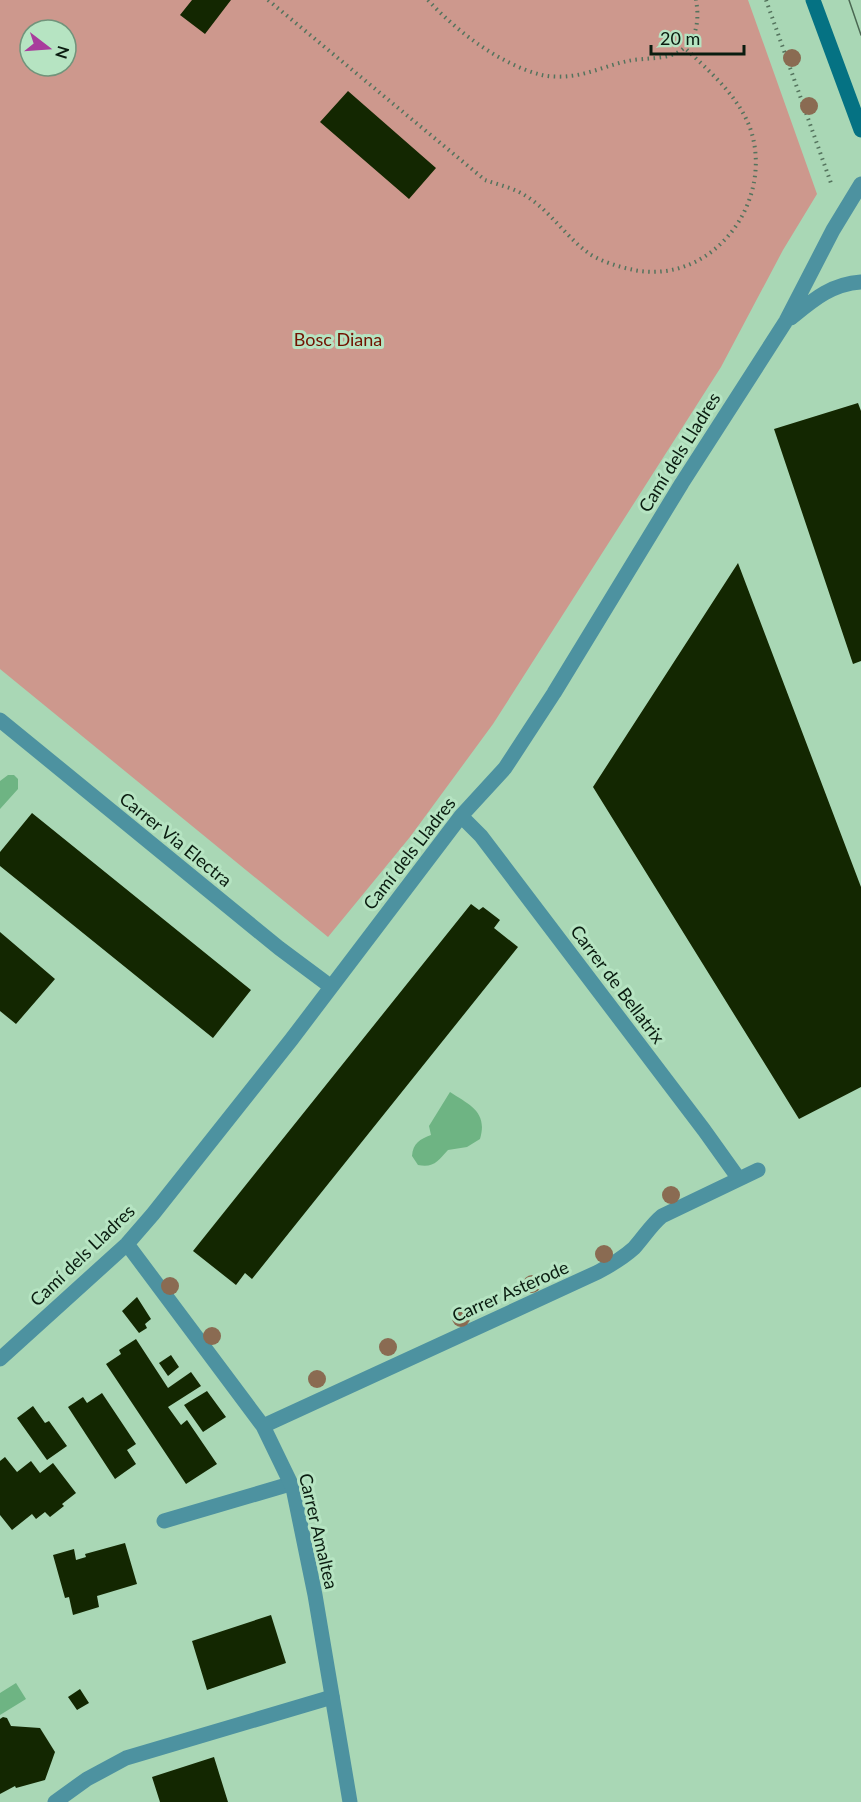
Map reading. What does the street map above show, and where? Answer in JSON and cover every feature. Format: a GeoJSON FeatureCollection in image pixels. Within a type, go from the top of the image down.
{"type":"FeatureCollection","features":[{"type":"Feature","properties":{"kind":"main road"},"geometry":{"type":"LineString","coordinates":[[813,0],[861,130]]}},
{"type":"Feature","properties":{"kind":"street","name":"Camí dels Lladres"},"geometry":{"type":"LineString","coordinates":[[0,1359],[127,1244],[291,1040],[461,816],[511,759],[682,483],[786,321],[833,230],[861,184]]}},
{"type":"Feature","properties":{"kind":"street","name":"Camí dels Lladres"},"geometry":{"type":"LineString","coordinates":[[786,321],[820,295],[846,283],[861,282]]}},
{"type":"Feature","properties":{"kind":"street","name":"Carrer Via Electra"},"geometry":{"type":"LineString","coordinates":[[0,720],[279,948],[330,986]]}},
{"type":"Feature","properties":{"kind":"street","name":"Carrer de Bellatrix"},"geometry":{"type":"LineString","coordinates":[[461,816],[481,836],[514,879],[738,1179]]}},
{"type":"Feature","properties":{"kind":"street","name":"Carrer Asterode"},"geometry":{"type":"LineString","coordinates":[[263,1426],[611,1266],[634,1247],[652,1224],[662,1216],[758,1170]]}},
{"type":"Feature","properties":{"kind":"street","name":"Carrer Amaltea"},"geometry":{"type":"LineString","coordinates":[[127,1244],[263,1426],[293,1488],[315,1595],[350,1802]]}},
{"type":"Feature","properties":{"kind":"street"},"geometry":{"type":"LineString","coordinates":[[164,1521],[290,1484],[293,1488]]}},
{"type":"Feature","properties":{"kind":"street"},"geometry":{"type":"LineString","coordinates":[[55,1802],[87,1779],[126,1758],[332,1697]]}},
{"type":"Feature","properties":{"kind":"path"},"geometry":{"type":"LineString","coordinates":[[268,0],[484,180],[519,192],[552,217],[589,254],[612,264],[635,270],[659,272],[678,268],[715,250],[731,235],[751,195],[756,157],[751,132],[726,90],[685,48]]}},
{"type":"Feature","properties":{"kind":"path"},"geometry":{"type":"LineString","coordinates":[[428,0],[460,32],[508,61],[544,75],[569,76],[628,61],[667,56],[685,48],[695,34],[696,0]]}},
{"type":"Feature","properties":{"kind":"path"},"geometry":{"type":"LineString","coordinates":[[766,0],[835,193]]}},
{"type":"Feature","properties":{"kind":"green space","name":"Bosc Diana"},"geometry":{"type":"Polygon","coordinates":[[[0,0],[748,0],[817,194],[783,250],[721,367],[493,724],[410,837],[328,937],[0,669],[0,0]]]}},
{"type":"Feature","properties":{"kind":"shaded area"},"geometry":{"type":"Polygon","coordinates":[[[8,775],[14,775],[18,779],[18,789],[0,809],[0,781],[8,775]]]}},
{"type":"Feature","properties":{"kind":"shaded area"},"geometry":{"type":"Polygon","coordinates":[[[450,1092],[476,1110],[482,1122],[480,1139],[467,1147],[448,1150],[432,1164],[418,1165],[412,1156],[414,1148],[420,1140],[431,1135],[429,1126],[450,1092]]]}},
{"type":"Feature","properties":{"kind":"shaded area"},"geometry":{"type":"Polygon","coordinates":[[[16,1683],[26,1699],[0,1715],[0,1693],[16,1683]]]}},
{"type":"Feature","properties":{"kind":"building"},"geometry":{"type":"Polygon","coordinates":[[[192,0],[231,0],[205,34],[180,15],[192,0]]]}},
{"type":"Feature","properties":{"kind":"building"},"geometry":{"type":"Polygon","coordinates":[[[348,91],[436,168],[409,199],[320,122],[348,91]]]}},
{"type":"Feature","properties":{"kind":"building"},"geometry":{"type":"Polygon","coordinates":[[[858,403],[861,411],[861,661],[853,664],[774,429],[858,403]]]}},
{"type":"Feature","properties":{"kind":"building"},"geometry":{"type":"Polygon","coordinates":[[[738,563],[861,887],[861,1087],[799,1119],[593,787],[738,563]]]}},
{"type":"Feature","properties":{"kind":"building"},"geometry":{"type":"Polygon","coordinates":[[[32,813],[251,990],[213,1038],[0,866],[0,852],[32,813]]]}},
{"type":"Feature","properties":{"kind":"building"},"geometry":{"type":"Polygon","coordinates":[[[471,904],[479,910],[483,907],[500,920],[494,928],[518,947],[252,1279],[245,1273],[236,1285],[193,1251],[471,904]]]}},
{"type":"Feature","properties":{"kind":"building"},"geometry":{"type":"Polygon","coordinates":[[[0,932],[55,979],[16,1024],[0,1011],[0,932]]]}},
{"type":"Feature","properties":{"kind":"building"},"geometry":{"type":"Polygon","coordinates":[[[137,1297],[151,1319],[145,1324],[147,1328],[139,1333],[122,1311],[137,1297]]]}},
{"type":"Feature","properties":{"kind":"building"},"geometry":{"type":"Polygon","coordinates":[[[136,1339],[168,1388],[191,1372],[201,1386],[168,1407],[181,1425],[187,1420],[217,1464],[186,1484],[106,1364],[121,1354],[119,1350],[136,1339]]]}},
{"type":"Feature","properties":{"kind":"building"},"geometry":{"type":"Polygon","coordinates":[[[171,1355],[179,1367],[168,1376],[159,1363],[171,1355]]]}},
{"type":"Feature","properties":{"kind":"building"},"geometry":{"type":"Polygon","coordinates":[[[207,1391],[226,1417],[203,1432],[184,1405],[207,1391]]]}},
{"type":"Feature","properties":{"kind":"building"},"geometry":{"type":"Polygon","coordinates":[[[102,1393],[136,1444],[127,1450],[136,1464],[115,1479],[68,1407],[83,1397],[87,1403],[102,1393]]]}},
{"type":"Feature","properties":{"kind":"building"},"geometry":{"type":"Polygon","coordinates":[[[33,1406],[45,1423],[49,1421],[67,1446],[47,1460],[17,1418],[33,1406]]]}},
{"type":"Feature","properties":{"kind":"building"},"geometry":{"type":"Polygon","coordinates":[[[5,1457],[17,1472],[31,1461],[40,1473],[53,1463],[76,1493],[50,1517],[45,1512],[36,1519],[32,1514],[12,1530],[0,1515],[0,1461],[5,1457]]]}},
{"type":"Feature","properties":{"kind":"building"},"geometry":{"type":"Polygon","coordinates":[[[125,1543],[137,1584],[97,1596],[99,1607],[73,1615],[69,1597],[65,1598],[53,1555],[74,1549],[76,1560],[86,1557],[85,1554],[125,1543]]]}},
{"type":"Feature","properties":{"kind":"building"},"geometry":{"type":"Polygon","coordinates":[[[271,1615],[286,1663],[207,1690],[192,1641],[271,1615]]]}},
{"type":"Feature","properties":{"kind":"building"},"geometry":{"type":"Polygon","coordinates":[[[80,1689],[89,1703],[77,1710],[68,1697],[80,1689]]]}},
{"type":"Feature","properties":{"kind":"building"},"geometry":{"type":"Polygon","coordinates":[[[7,1718],[11,1726],[40,1728],[55,1752],[45,1780],[16,1788],[15,1786],[0,1794],[0,1719],[7,1718]]]}},
{"type":"Feature","properties":{"kind":"building"},"geometry":{"type":"Polygon","coordinates":[[[214,1757],[228,1802],[160,1802],[152,1777],[214,1757]]]}},
{"type":"Feature","properties":{"kind":"tram line"},"geometry":{"type":"LineString","coordinates":[[849,0],[861,35]]}}]}
